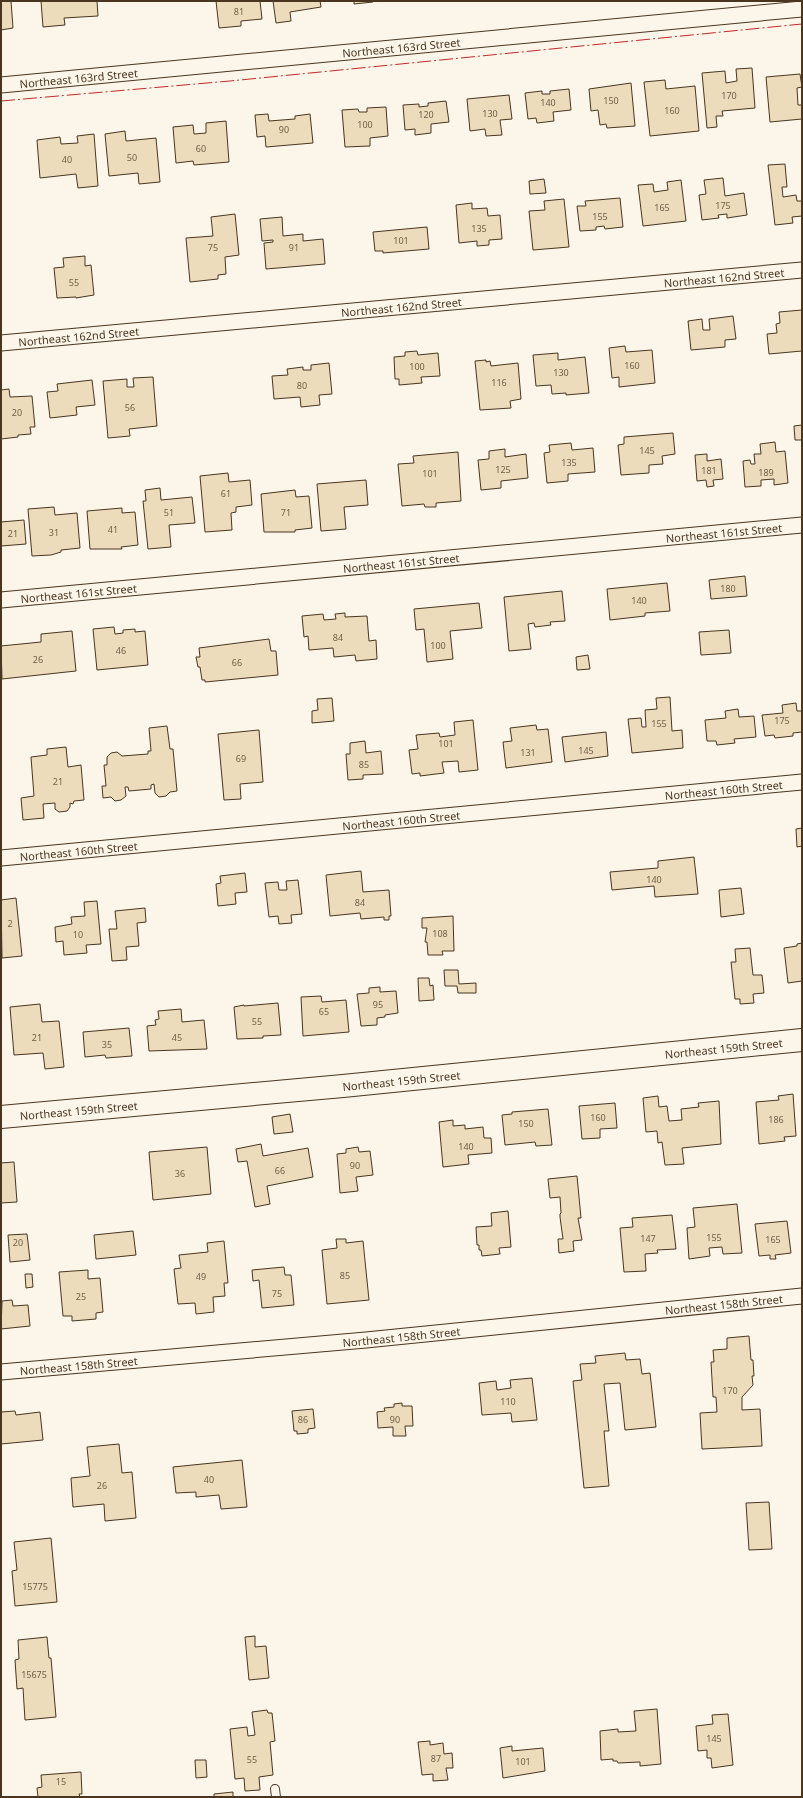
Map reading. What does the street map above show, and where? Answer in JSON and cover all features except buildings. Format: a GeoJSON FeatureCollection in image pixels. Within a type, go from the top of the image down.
{"type":"FeatureCollection","features":[{"type":"Feature","properties":{"kind":"street","name":"Northeast 163rd Street"},"geometry":{"type":"LineString","coordinates":[[1,85],[802,9]]}},
{"type":"Feature","properties":{"kind":"street","name":"Northeast 162nd Street"},"geometry":{"type":"LineString","coordinates":[[1,343],[802,270]]}},
{"type":"Feature","properties":{"kind":"street","name":"Northeast 161st Street"},"geometry":{"type":"LineString","coordinates":[[1,600],[802,525]]}},
{"type":"Feature","properties":{"kind":"street","name":"Northeast 160th Street"},"geometry":{"type":"LineString","coordinates":[[1,858],[802,782]]}},
{"type":"Feature","properties":{"kind":"street","name":"Northeast 159th Street"},"geometry":{"type":"LineString","coordinates":[[1,1117],[343,1086],[802,1040]]}},
{"type":"Feature","properties":{"kind":"street","name":"Northeast 158th Street"},"geometry":{"type":"LineString","coordinates":[[1,1372],[366,1340],[802,1296]]}},
{"type":"Feature","properties":{"kind":"power"},"geometry":{"type":"LineString","coordinates":[[1,101],[230,81],[802,24]]}}]}
